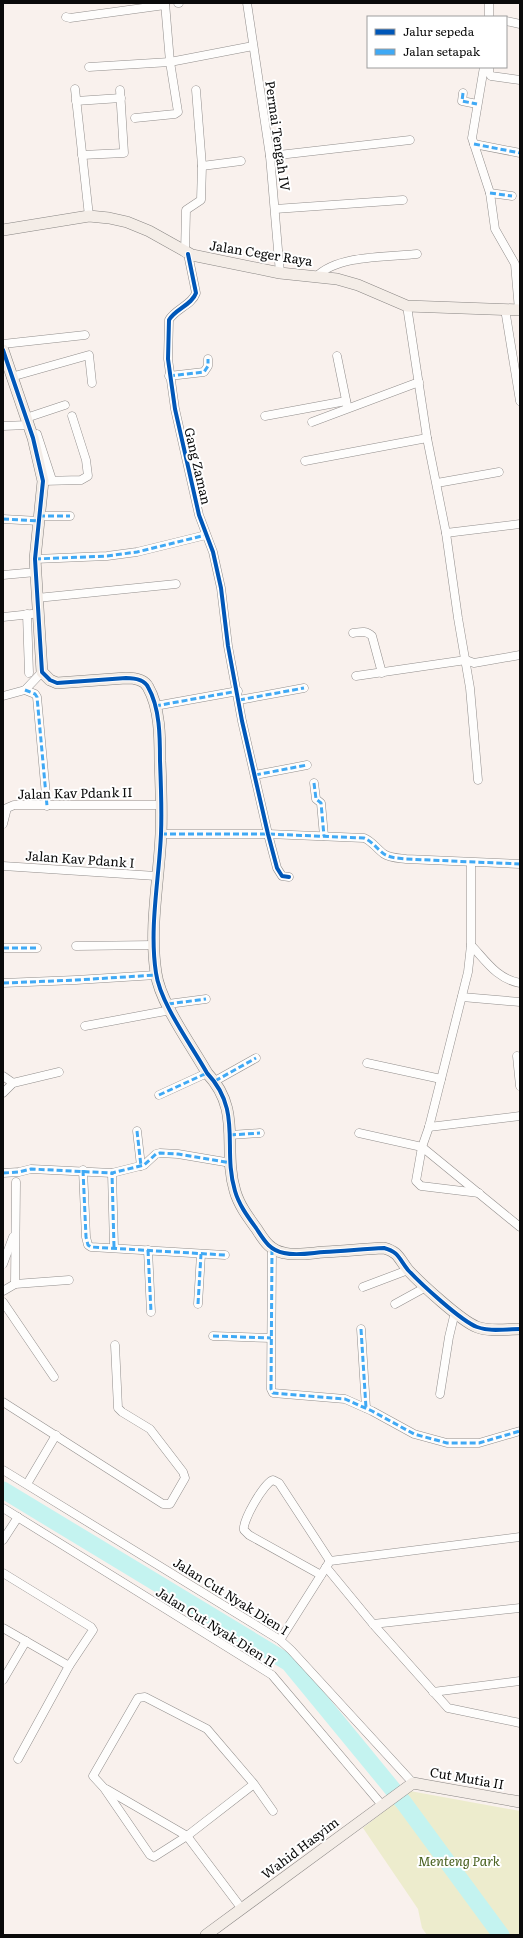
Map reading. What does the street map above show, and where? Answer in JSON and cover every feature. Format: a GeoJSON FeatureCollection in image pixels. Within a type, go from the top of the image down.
{"type":"FeatureCollection","features":[{"type":"Feature","properties":{"kind":"street","name":"Permai Tengah IV"},"geometry":{"type":"LineString","coordinates":[[247,3],[270,156],[280,273]]}},
{"type":"Feature","properties":{"kind":"street"},"geometry":{"type":"LineString","coordinates":[[489,3],[489,16]]}},
{"type":"Feature","properties":{"kind":"street"},"geometry":{"type":"LineString","coordinates":[[66,17],[70,18],[165,4],[178,112],[175,114],[135,118]]}},
{"type":"Feature","properties":{"kind":"street"},"geometry":{"type":"LineString","coordinates":[[507,21],[520,24]]}},
{"type":"Feature","properties":{"kind":"street"},"geometry":{"type":"LineString","coordinates":[[88,67],[172,61],[253,46]]}},
{"type":"Feature","properties":{"kind":"street"},"geometry":{"type":"LineString","coordinates":[[484,68],[472,133],[474,144],[490,193],[495,230],[515,264],[519,310]]}},
{"type":"Feature","properties":{"kind":"street"},"geometry":{"type":"LineString","coordinates":[[488,68],[491,76],[520,80]]}},
{"type":"Feature","properties":{"kind":"street"},"geometry":{"type":"LineString","coordinates":[[75,89],[89,216]]}},
{"type":"Feature","properties":{"kind":"street"},"geometry":{"type":"LineString","coordinates":[[191,255],[186,210],[201,200],[202,166],[196,90]]}},
{"type":"Feature","properties":{"kind":"street"},"geometry":{"type":"LineString","coordinates":[[463,93],[462,101],[478,104]]}},
{"type":"Feature","properties":{"kind":"street"},"geometry":{"type":"LineString","coordinates":[[76,101],[120,94],[124,153],[82,155]]}},
{"type":"Feature","properties":{"kind":"street"},"geometry":{"type":"LineString","coordinates":[[270,156],[410,140]]}},
{"type":"Feature","properties":{"kind":"street"},"geometry":{"type":"LineString","coordinates":[[474,144],[520,153]]}},
{"type":"Feature","properties":{"kind":"street"},"geometry":{"type":"LineString","coordinates":[[202,166],[241,161]]}},
{"type":"Feature","properties":{"kind":"street"},"geometry":{"type":"LineString","coordinates":[[490,193],[512,196]]}},
{"type":"Feature","properties":{"kind":"street"},"geometry":{"type":"LineString","coordinates":[[275,209],[403,200]]}},
{"type":"Feature","properties":{"kind":"street","name":"Jalan Ceger Raya"},"geometry":{"type":"LineString","coordinates":[[3,230],[89,216],[109,218],[127,222],[149,231],[191,255],[280,273],[337,279],[358,285],[407,306],[519,310]]}},
{"type":"Feature","properties":{"kind":"street"},"geometry":{"type":"LineString","coordinates":[[316,277],[323,269],[340,261],[417,254]]}},
{"type":"Feature","properties":{"kind":"street","name":"Gang Zaman"},"geometry":{"type":"LineString","coordinates":[[191,255],[196,293],[192,300],[173,313],[169,320],[169,376],[199,515],[213,552],[221,588],[228,646],[268,834],[277,868],[282,876],[289,877]]}},
{"type":"Feature","properties":{"kind":"street"},"geometry":{"type":"LineString","coordinates":[[407,306],[427,438],[446,533],[466,660],[478,780]]}},
{"type":"Feature","properties":{"kind":"street"},"geometry":{"type":"LineString","coordinates":[[505,309],[520,400]]}},
{"type":"Feature","properties":{"kind":"street"},"geometry":{"type":"LineString","coordinates":[[3,344],[85,335]]}},
{"type":"Feature","properties":{"kind":"street"},"geometry":{"type":"LineString","coordinates":[[3,350],[11,377],[29,422],[47,481],[39,519],[36,559],[37,598],[33,613],[29,673]]}},
{"type":"Feature","properties":{"kind":"street"},"geometry":{"type":"LineString","coordinates":[[11,377],[89,355],[92,382]]}},
{"type":"Feature","properties":{"kind":"street"},"geometry":{"type":"LineString","coordinates":[[338,356],[347,404]]}},
{"type":"Feature","properties":{"kind":"street"},"geometry":{"type":"LineString","coordinates":[[169,376],[204,372],[208,366],[208,359]]}},
{"type":"Feature","properties":{"kind":"street"},"geometry":{"type":"LineString","coordinates":[[265,416],[347,404],[418,382]]}},
{"type":"Feature","properties":{"kind":"street"},"geometry":{"type":"LineString","coordinates":[[312,422],[347,404]]}},
{"type":"Feature","properties":{"kind":"street"},"geometry":{"type":"LineString","coordinates":[[3,426],[29,422],[65,405]]}},
{"type":"Feature","properties":{"kind":"street"},"geometry":{"type":"LineString","coordinates":[[47,481],[80,480],[88,476],[86,460],[72,416]]}},
{"type":"Feature","properties":{"kind":"street"},"geometry":{"type":"LineString","coordinates":[[305,461],[427,438]]}},
{"type":"Feature","properties":{"kind":"street"},"geometry":{"type":"LineString","coordinates":[[437,483],[499,472]]}},
{"type":"Feature","properties":{"kind":"street"},"geometry":{"type":"LineString","coordinates":[[3,519],[39,519],[70,516]]}},
{"type":"Feature","properties":{"kind":"street"},"geometry":{"type":"LineString","coordinates":[[446,533],[520,524]]}},
{"type":"Feature","properties":{"kind":"street"},"geometry":{"type":"LineString","coordinates":[[36,559],[107,556],[130,553],[206,535]]}},
{"type":"Feature","properties":{"kind":"street"},"geometry":{"type":"LineString","coordinates":[[3,575],[36,572]]}},
{"type":"Feature","properties":{"kind":"street"},"geometry":{"type":"LineString","coordinates":[[37,598],[176,584]]}},
{"type":"Feature","properties":{"kind":"street"},"geometry":{"type":"LineString","coordinates":[[3,617],[33,613]]}},
{"type":"Feature","properties":{"kind":"street"},"geometry":{"type":"LineString","coordinates":[[33,613],[42,672],[50,680],[57,683],[126,678],[138,679],[148,686],[155,706],[160,734],[161,834],[156,876],[154,945],[156,974],[160,988],[169,1007],[224,1096],[229,1114],[231,1163],[235,1192],[244,1211],[264,1241],[272,1249],[296,1254],[384,1248],[393,1250],[408,1270],[467,1322],[478,1327],[492,1330],[520,1329]]}},
{"type":"Feature","properties":{"kind":"street"},"geometry":{"type":"LineString","coordinates":[[353,632],[368,632],[372,636],[382,673]]}},
{"type":"Feature","properties":{"kind":"street"},"geometry":{"type":"LineString","coordinates":[[356,676],[466,660],[474,663],[520,655]]}},
{"type":"Feature","properties":{"kind":"street"},"geometry":{"type":"LineString","coordinates":[[3,696],[25,690],[42,672]]}},
{"type":"Feature","properties":{"kind":"street"},"geometry":{"type":"LineString","coordinates":[[239,700],[304,688]]}},
{"type":"Feature","properties":{"kind":"street"},"geometry":{"type":"LineString","coordinates":[[25,690],[37,697],[47,806]]}},
{"type":"Feature","properties":{"kind":"street"},"geometry":{"type":"LineString","coordinates":[[155,706],[238,690]]}},
{"type":"Feature","properties":{"kind":"street"},"geometry":{"type":"LineString","coordinates":[[255,775],[307,765]]}},
{"type":"Feature","properties":{"kind":"street"},"geometry":{"type":"LineString","coordinates":[[314,783],[316,799],[321,803],[324,836]]}},
{"type":"Feature","properties":{"kind":"street","name":"Jalan Kav Pdank II"},"geometry":{"type":"LineString","coordinates":[[3,824],[6,810],[11,806],[161,805]]}},
{"type":"Feature","properties":{"kind":"street"},"geometry":{"type":"LineString","coordinates":[[161,834],[268,834],[364,838],[370,840],[384,854],[391,857],[472,863],[520,864]]}},
{"type":"Feature","properties":{"kind":"street"},"geometry":{"type":"LineString","coordinates":[[472,863],[471,945],[468,972],[416,1173],[418,1184],[421,1186],[479,1193]]}},
{"type":"Feature","properties":{"kind":"street","name":"Jalan Kav Pdank I"},"geometry":{"type":"LineString","coordinates":[[3,866],[156,876]]}},
{"type":"Feature","properties":{"kind":"street"},"geometry":{"type":"LineString","coordinates":[[76,946],[154,945]]}},
{"type":"Feature","properties":{"kind":"street"},"geometry":{"type":"LineString","coordinates":[[471,945],[495,972],[503,978],[520,982]]}},
{"type":"Feature","properties":{"kind":"street"},"geometry":{"type":"LineString","coordinates":[[3,948],[37,948]]}},
{"type":"Feature","properties":{"kind":"street"},"geometry":{"type":"LineString","coordinates":[[3,983],[76,980],[156,974]]}},
{"type":"Feature","properties":{"kind":"street"},"geometry":{"type":"LineString","coordinates":[[462,997],[520,1002]]}},
{"type":"Feature","properties":{"kind":"street"},"geometry":{"type":"LineString","coordinates":[[85,1026],[206,999]]}},
{"type":"Feature","properties":{"kind":"street"},"geometry":{"type":"LineString","coordinates":[[517,1056],[520,1086]]}},
{"type":"Feature","properties":{"kind":"street"},"geometry":{"type":"LineString","coordinates":[[159,1095],[211,1077],[256,1058]]}},
{"type":"Feature","properties":{"kind":"street"},"geometry":{"type":"LineString","coordinates":[[367,1063],[441,1079]]}},
{"type":"Feature","properties":{"kind":"street"},"geometry":{"type":"LineString","coordinates":[[3,1093],[13,1083],[59,1072]]}},
{"type":"Feature","properties":{"kind":"street"},"geometry":{"type":"LineString","coordinates":[[3,1076],[13,1083]]}},
{"type":"Feature","properties":{"kind":"street"},"geometry":{"type":"LineString","coordinates":[[429,1127],[520,1116]]}},
{"type":"Feature","properties":{"kind":"street"},"geometry":{"type":"LineString","coordinates":[[137,1131],[142,1166]]}},
{"type":"Feature","properties":{"kind":"street"},"geometry":{"type":"LineString","coordinates":[[230,1135],[260,1133]]}},
{"type":"Feature","properties":{"kind":"street"},"geometry":{"type":"LineString","coordinates":[[359,1133],[422,1148],[520,1227]]}},
{"type":"Feature","properties":{"kind":"street"},"geometry":{"type":"LineString","coordinates":[[3,1173],[19,1172],[31,1168],[83,1170],[112,1173],[142,1166],[150,1161],[156,1154],[160,1153],[178,1154],[231,1163]]}},
{"type":"Feature","properties":{"kind":"street"},"geometry":{"type":"LineString","coordinates":[[83,1170],[88,1245],[97,1248],[114,1247],[225,1255]]}},
{"type":"Feature","properties":{"kind":"street"},"geometry":{"type":"LineString","coordinates":[[112,1173],[114,1247]]}},
{"type":"Feature","properties":{"kind":"street"},"geometry":{"type":"LineString","coordinates":[[15,1284],[16,1182]]}},
{"type":"Feature","properties":{"kind":"street"},"geometry":{"type":"LineString","coordinates":[[3,1264],[16,1230]]}},
{"type":"Feature","properties":{"kind":"street"},"geometry":{"type":"LineString","coordinates":[[272,1249],[271,1389],[273,1393],[345,1399],[366,1408],[414,1434],[447,1443],[479,1443],[520,1431]]}},
{"type":"Feature","properties":{"kind":"street"},"geometry":{"type":"LineString","coordinates":[[148,1250],[151,1312]]}},
{"type":"Feature","properties":{"kind":"street"},"geometry":{"type":"LineString","coordinates":[[198,1304],[201,1254]]}},
{"type":"Feature","properties":{"kind":"street"},"geometry":{"type":"LineString","coordinates":[[363,1287],[408,1270]]}},
{"type":"Feature","properties":{"kind":"street"},"geometry":{"type":"LineString","coordinates":[[3,1291],[15,1284],[69,1280]]}},
{"type":"Feature","properties":{"kind":"street"},"geometry":{"type":"LineString","coordinates":[[396,1304],[426,1287]]}},
{"type":"Feature","properties":{"kind":"street"},"geometry":{"type":"LineString","coordinates":[[3,1302],[54,1378]]}},
{"type":"Feature","properties":{"kind":"street"},"geometry":{"type":"LineString","coordinates":[[440,1394],[449,1337],[455,1312]]}},
{"type":"Feature","properties":{"kind":"street"},"geometry":{"type":"LineString","coordinates":[[361,1328],[366,1408]]}},
{"type":"Feature","properties":{"kind":"street"},"geometry":{"type":"LineString","coordinates":[[212,1336],[271,1338]]}},
{"type":"Feature","properties":{"kind":"street"},"geometry":{"type":"LineString","coordinates":[[3,1402],[163,1504],[170,1504],[185,1478],[183,1472],[150,1428],[122,1412],[118,1408],[115,1345]]}},
{"type":"Feature","properties":{"kind":"street"},"geometry":{"type":"LineString","coordinates":[[27,1484],[56,1435]]}},
{"type":"Feature","properties":{"kind":"street","name":"Jalan Cut Nyak Dien I"},"geometry":{"type":"LineString","coordinates":[[3,1470],[280,1640],[291,1650],[411,1783]]}},
{"type":"Feature","properties":{"kind":"street"},"geometry":{"type":"LineString","coordinates":[[321,1575],[249,1535],[244,1530],[244,1522],[266,1484],[273,1480],[279,1483],[328,1564],[373,1624],[448,1708],[520,1722]]}},
{"type":"Feature","properties":{"kind":"street","name":"Jalan Cut Nyak Dien II"},"geometry":{"type":"LineString","coordinates":[[3,1508],[272,1674],[383,1804]]}},
{"type":"Feature","properties":{"kind":"street"},"geometry":{"type":"LineString","coordinates":[[3,1540],[18,1518]]}},
{"type":"Feature","properties":{"kind":"street"},"geometry":{"type":"LineString","coordinates":[[280,1640],[328,1564],[520,1537]]}},
{"type":"Feature","properties":{"kind":"street"},"geometry":{"type":"LineString","coordinates":[[3,1573],[93,1628],[93,1632],[69,1666],[18,1759]]}},
{"type":"Feature","properties":{"kind":"street"},"geometry":{"type":"LineString","coordinates":[[373,1624],[520,1608]]}},
{"type":"Feature","properties":{"kind":"street"},"geometry":{"type":"LineString","coordinates":[[3,1628],[69,1666]]}},
{"type":"Feature","properties":{"kind":"street"},"geometry":{"type":"LineString","coordinates":[[3,1680],[5,1669],[26,1641]]}},
{"type":"Feature","properties":{"kind":"street"},"geometry":{"type":"LineString","coordinates":[[433,1692],[520,1681]]}},
{"type":"Feature","properties":{"kind":"street"},"geometry":{"type":"LineString","coordinates":[[254,1784],[187,1836],[157,1856],[150,1855],[104,1788],[94,1778],[93,1774],[138,1698],[148,1698],[207,1729],[254,1784],[273,1812]]}},
{"type":"Feature","properties":{"kind":"street","name":"Wahid Hasyim"},"geometry":{"type":"LineString","coordinates":[[206,1935],[411,1783]]}},
{"type":"Feature","properties":{"kind":"street","name":"Cut Mutia II"},"geometry":{"type":"LineString","coordinates":[[411,1783],[520,1802]]}},
{"type":"Feature","properties":{"kind":"street"},"geometry":{"type":"LineString","coordinates":[[104,1788],[187,1836],[242,1909]]}},
{"type":"Feature","properties":{"kind":"green space","name":"Menteng Park"},"geometry":{"type":"Polygon","coordinates":[[[410,1791],[520,1811],[520,1935],[427,1935],[422,1928],[418,1909],[363,1828],[410,1791]]]}},
{"type":"Feature","properties":{"kind":"waterway"},"geometry":{"type":"LineString","coordinates":[[3,1490],[289,1663],[404,1803],[501,1935]]}},
{"type":"Feature","properties":{"kind":"marked path"},"geometry":{"type":"LineString","coordinates":[[463,93],[462,101],[477,104]]}},
{"type":"Feature","properties":{"kind":"marked path"},"geometry":{"type":"LineString","coordinates":[[474,144],[520,153]]}},
{"type":"Feature","properties":{"kind":"marked path"},"geometry":{"type":"LineString","coordinates":[[490,193],[512,196]]}},
{"type":"Feature","properties":{"kind":"marked path"},"geometry":{"type":"LineString","coordinates":[[169,376],[204,372],[208,366],[208,359]]}},
{"type":"Feature","properties":{"kind":"marked path"},"geometry":{"type":"LineString","coordinates":[[39,516],[70,516]]}},
{"type":"Feature","properties":{"kind":"marked path"},"geometry":{"type":"LineString","coordinates":[[3,519],[39,521]]}},
{"type":"Feature","properties":{"kind":"marked path"},"geometry":{"type":"LineString","coordinates":[[35,559],[107,556],[137,552],[206,535]]}},
{"type":"Feature","properties":{"kind":"marked path"},"geometry":{"type":"LineString","coordinates":[[239,700],[304,688]]}},
{"type":"Feature","properties":{"kind":"marked path"},"geometry":{"type":"LineString","coordinates":[[25,690],[35,694],[37,697],[47,806]]}},
{"type":"Feature","properties":{"kind":"marked path"},"geometry":{"type":"LineString","coordinates":[[155,706],[238,691]]}},
{"type":"Feature","properties":{"kind":"marked path"},"geometry":{"type":"LineString","coordinates":[[255,775],[307,765]]}},
{"type":"Feature","properties":{"kind":"marked path"},"geometry":{"type":"LineString","coordinates":[[314,783],[316,799],[321,803],[324,836]]}},
{"type":"Feature","properties":{"kind":"marked path"},"geometry":{"type":"LineString","coordinates":[[161,834],[268,834],[364,838],[370,841],[384,854],[394,858],[520,864]]}},
{"type":"Feature","properties":{"kind":"marked path"},"geometry":{"type":"LineString","coordinates":[[3,948],[37,948]]}},
{"type":"Feature","properties":{"kind":"marked path"},"geometry":{"type":"LineString","coordinates":[[3,983],[156,975]]}},
{"type":"Feature","properties":{"kind":"marked path"},"geometry":{"type":"LineString","coordinates":[[168,1004],[206,999]]}},
{"type":"Feature","properties":{"kind":"marked path"},"geometry":{"type":"LineString","coordinates":[[215,1081],[256,1058]]}},
{"type":"Feature","properties":{"kind":"marked path"},"geometry":{"type":"LineString","coordinates":[[159,1095],[207,1073]]}},
{"type":"Feature","properties":{"kind":"marked path"},"geometry":{"type":"LineString","coordinates":[[137,1131],[141,1166]]}},
{"type":"Feature","properties":{"kind":"marked path"},"geometry":{"type":"LineString","coordinates":[[230,1135],[260,1133]]}},
{"type":"Feature","properties":{"kind":"marked path"},"geometry":{"type":"LineString","coordinates":[[114,1247],[112,1173],[144,1165],[156,1154],[160,1153],[178,1154],[231,1163]]}},
{"type":"Feature","properties":{"kind":"marked path"},"geometry":{"type":"LineString","coordinates":[[3,1173],[19,1172],[31,1169],[112,1173]]}},
{"type":"Feature","properties":{"kind":"marked path"},"geometry":{"type":"LineString","coordinates":[[83,1170],[86,1237],[88,1245],[91,1247],[225,1255]]}},
{"type":"Feature","properties":{"kind":"marked path"},"geometry":{"type":"LineString","coordinates":[[272,1249],[271,1389],[273,1393],[345,1399],[372,1411],[414,1434],[447,1443],[479,1443],[520,1431]]}},
{"type":"Feature","properties":{"kind":"marked path"},"geometry":{"type":"LineString","coordinates":[[148,1250],[151,1312]]}},
{"type":"Feature","properties":{"kind":"marked path"},"geometry":{"type":"LineString","coordinates":[[198,1304],[201,1254]]}},
{"type":"Feature","properties":{"kind":"marked path"},"geometry":{"type":"LineString","coordinates":[[361,1329],[366,1408]]}},
{"type":"Feature","properties":{"kind":"marked path"},"geometry":{"type":"LineString","coordinates":[[213,1336],[271,1338]]}},
{"type":"Feature","properties":{"kind":"cycle path"},"geometry":{"type":"LineString","coordinates":[[188,254],[196,293],[191,301],[175,313],[169,320],[168,359],[175,409],[199,515],[213,552],[221,588],[228,646],[242,721],[268,834],[277,868],[282,876],[289,877]]}},
{"type":"Feature","properties":{"kind":"cycle path"},"geometry":{"type":"LineString","coordinates":[[3,350],[33,438],[43,481],[35,559],[42,672],[50,680],[57,683],[132,678],[146,684],[155,704],[159,733],[161,807],[160,851],[154,921],[154,956],[156,973],[159,985],[177,1024],[207,1073],[218,1087],[225,1101],[230,1130],[230,1160],[232,1175],[235,1191],[241,1206],[264,1240],[274,1250],[289,1254],[299,1254],[384,1248],[396,1254],[408,1270],[422,1284],[451,1310],[470,1323],[482,1329],[520,1329]]}}]}
